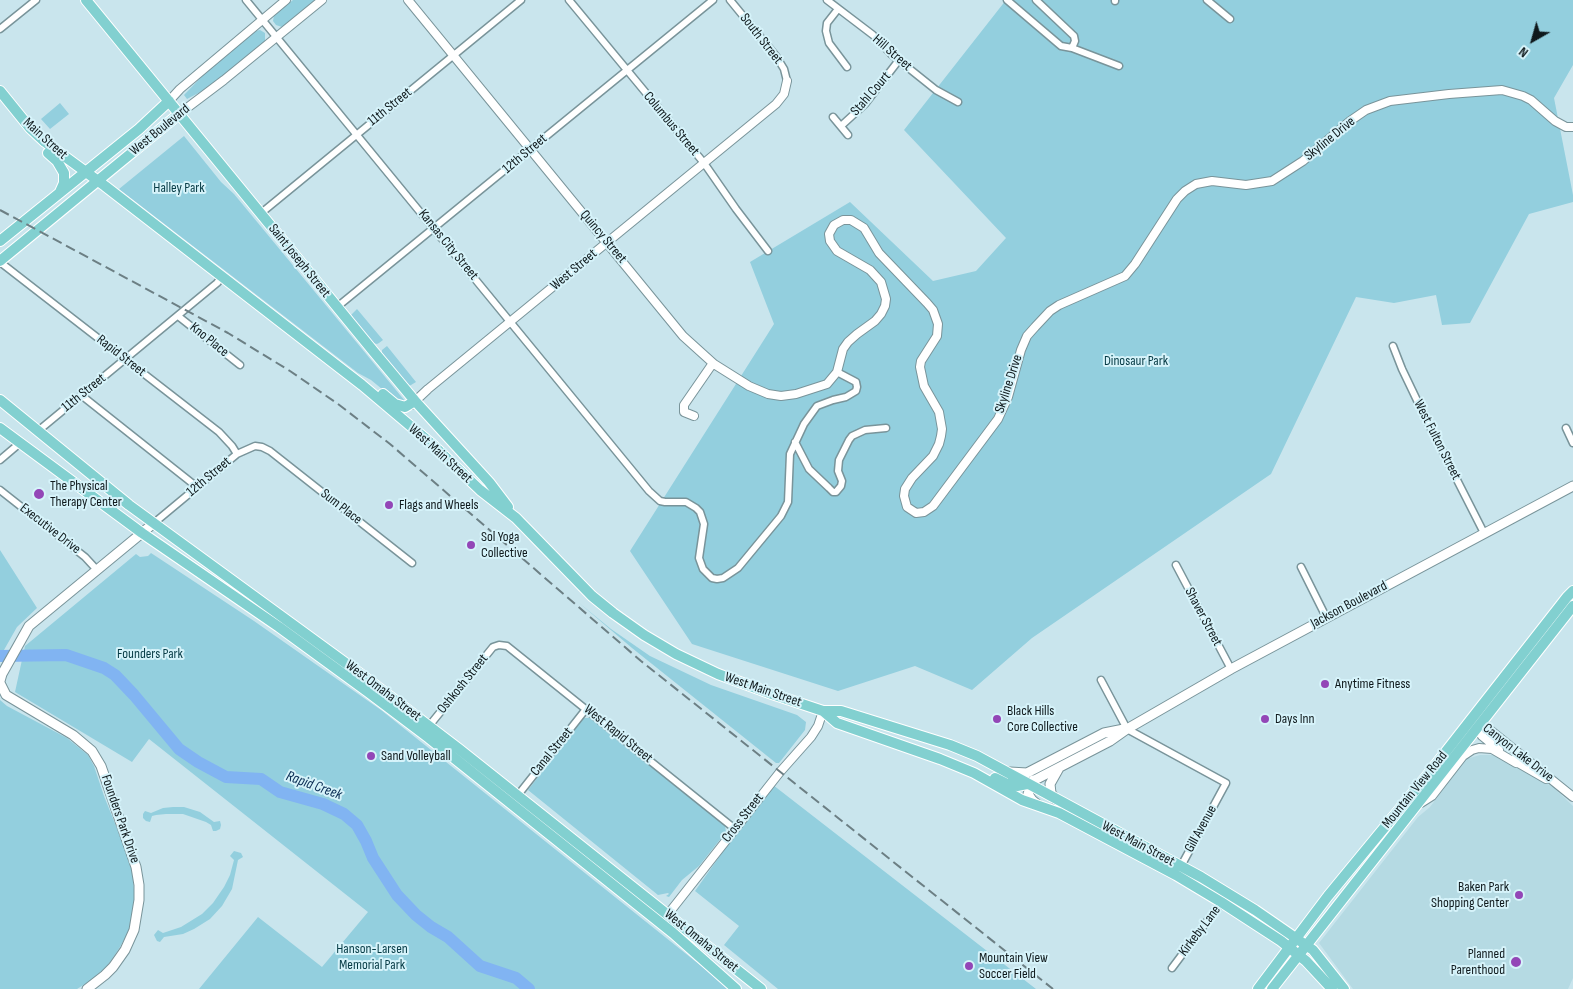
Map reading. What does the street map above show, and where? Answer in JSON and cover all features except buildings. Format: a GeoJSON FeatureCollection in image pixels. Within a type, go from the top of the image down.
{"type":"FeatureCollection","features":[{"type":"Feature","properties":{"kind":"main road","name":"Saint Joseph Street"},"geometry":{"type":"LineString","coordinates":[[86,0],[337,308],[415,401],[489,482],[516,518]]}},
{"type":"Feature","properties":{"kind":"main road","name":"Main Street"},"geometry":{"type":"LineString","coordinates":[[0,91],[30,128],[59,154],[97,180]]}},
{"type":"Feature","properties":{"kind":"main road","name":"West Boulevard"},"geometry":{"type":"LineString","coordinates":[[0,241],[139,129],[168,102]]}},
{"type":"Feature","properties":{"kind":"main road","name":"West Boulevard"},"geometry":{"type":"LineString","coordinates":[[0,262],[179,114]]}},
{"type":"Feature","properties":{"kind":"main road"},"geometry":{"type":"LineString","coordinates":[[30,128],[39,145],[56,161],[64,173],[64,183],[60,193]]}},
{"type":"Feature","properties":{"kind":"main road","name":"West Main Street"},"geometry":{"type":"LineString","coordinates":[[97,180],[399,416],[480,490],[516,518],[592,596],[644,636],[718,674],[823,711],[841,711],[950,745],[1030,783],[1178,871],[1297,938],[1314,951],[1344,989]]}},
{"type":"Feature","properties":{"kind":"main road"},"geometry":{"type":"LineString","coordinates":[[350,376],[372,384],[399,406],[405,407],[415,401]]}},
{"type":"Feature","properties":{"kind":"main road","name":"West Omaha Street"},"geometry":{"type":"LineString","coordinates":[[0,400],[154,523],[362,674],[518,795],[761,989]]}},
{"type":"Feature","properties":{"kind":"main road","name":"West Omaha Street"},"geometry":{"type":"LineString","coordinates":[[0,428],[142,533],[279,627],[429,738],[661,924],[736,989]]}},
{"type":"Feature","properties":{"kind":"main road","name":"Jackson Boulevard"},"geometry":{"type":"LineString","coordinates":[[1030,783],[1110,741],[1127,729],[1231,669],[1326,617],[1573,486]]}},
{"type":"Feature","properties":{"kind":"main road","name":"Founders Park Drive"},"geometry":{"type":"LineString","coordinates":[[87,989],[106,975],[130,939],[137,920],[139,906],[140,885],[136,867],[97,757],[78,739],[6,694],[1,679],[29,626],[154,523]]}},
{"type":"Feature","properties":{"kind":"main road","name":"Mountain View Road"},"geometry":{"type":"LineString","coordinates":[[1258,989],[1573,591]]}},
{"type":"Feature","properties":{"kind":"main road","name":"Mountain View Road"},"geometry":{"type":"LineString","coordinates":[[1272,989],[1573,606]]}},
{"type":"Feature","properties":{"kind":"main road","name":"West Main Street"},"geometry":{"type":"LineString","coordinates":[[823,711],[837,723],[952,764],[995,784],[1022,800],[1059,813],[1178,871]]}},
{"type":"Feature","properties":{"kind":"main road","name":"Jackson Boulevard"},"geometry":{"type":"LineString","coordinates":[[1002,769],[1015,773],[1027,773],[1104,733],[1127,729]]}},
{"type":"Feature","properties":{"kind":"main road"},"geometry":{"type":"LineString","coordinates":[[874,737],[897,739],[943,753],[1005,783],[1017,786],[1030,783]]}},
{"type":"Feature","properties":{"kind":"main road"},"geometry":{"type":"LineString","coordinates":[[1041,806],[1030,798],[1028,792],[1030,783],[1036,776],[1074,754],[1083,744]]}},
{"type":"Feature","properties":{"kind":"main road"},"geometry":{"type":"LineString","coordinates":[[1055,799],[1051,793],[1050,784],[1059,768]]}},
{"type":"Feature","properties":{"kind":"main road","name":"West Main Street"},"geometry":{"type":"LineString","coordinates":[[1225,897],[1290,948],[1326,981],[1332,989]]}},
{"type":"Feature","properties":{"kind":"street"},"geometry":{"type":"LineString","coordinates":[[0,29],[36,0]]}},
{"type":"Feature","properties":{"kind":"street","name":"Kansas City Street"},"geometry":{"type":"LineString","coordinates":[[246,0],[649,491],[660,500],[665,502],[686,502],[700,512],[704,524],[699,551],[700,564],[712,578],[723,578],[745,562],[785,509],[788,494],[789,462],[794,442]]}},
{"type":"Feature","properties":{"kind":"street","name":"West Boulevard"},"geometry":{"type":"LineString","coordinates":[[168,102],[180,89],[286,0]]}},
{"type":"Feature","properties":{"kind":"street","name":"West Boulevard"},"geometry":{"type":"LineString","coordinates":[[179,114],[277,38],[322,0]]}},
{"type":"Feature","properties":{"kind":"street","name":"Quincy Street"},"geometry":{"type":"LineString","coordinates":[[408,0],[684,336],[713,364],[749,386],[768,394],[781,396],[796,394],[823,386],[831,381],[837,372]]}},
{"type":"Feature","properties":{"kind":"street","name":"11th Street"},"geometry":{"type":"LineString","coordinates":[[260,214],[521,0]]}},
{"type":"Feature","properties":{"kind":"street","name":"Columbus Street"},"geometry":{"type":"LineString","coordinates":[[569,0],[704,163],[768,251]]}},
{"type":"Feature","properties":{"kind":"street","name":"12th Street"},"geometry":{"type":"LineString","coordinates":[[337,308],[713,0]]}},
{"type":"Feature","properties":{"kind":"street","name":"South Street"},"geometry":{"type":"LineString","coordinates":[[730,0],[776,56],[784,69],[787,82]]}},
{"type":"Feature","properties":{"kind":"street","name":"Hill Street"},"geometry":{"type":"LineString","coordinates":[[828,0],[873,35],[899,60],[936,90],[958,102]]}},
{"type":"Feature","properties":{"kind":"street"},"geometry":{"type":"LineString","coordinates":[[1007,0],[1061,46],[1072,48],[1119,66]]}},
{"type":"Feature","properties":{"kind":"street"},"geometry":{"type":"LineString","coordinates":[[1036,0],[1074,36],[1075,41],[1072,48]]}},
{"type":"Feature","properties":{"kind":"street"},"geometry":{"type":"LineString","coordinates":[[1207,0],[1230,19]]}},
{"type":"Feature","properties":{"kind":"street"},"geometry":{"type":"LineString","coordinates":[[838,9],[827,23],[826,31],[828,43],[847,67]]}},
{"type":"Feature","properties":{"kind":"street","name":"Stahl Court"},"geometry":{"type":"LineString","coordinates":[[841,126],[865,104],[899,60]]}},
{"type":"Feature","properties":{"kind":"street","name":"West Street"},"geometry":{"type":"LineString","coordinates":[[399,416],[776,104],[784,94],[787,82]]}},
{"type":"Feature","properties":{"kind":"street","name":"Skyline Drive"},"geometry":{"type":"LineString","coordinates":[[837,372],[843,349],[857,334],[875,321],[885,306],[886,299],[881,282],[875,274],[837,251],[830,241],[829,234],[834,225],[843,220],[852,220],[864,228],[879,253],[933,310],[938,324],[937,336],[921,361],[920,373],[924,386],[939,412],[942,428],[941,436],[933,456],[908,484],[904,496],[907,507],[910,510],[916,513],[924,512],[938,499],[998,419],[1008,398],[1021,350],[1031,331],[1042,318],[1060,305],[1125,276],[1135,264],[1177,199],[1196,184],[1212,181],[1246,185],[1272,182],[1303,161],[1355,117],[1373,107],[1390,101],[1502,90],[1524,96],[1555,121],[1566,127],[1573,127]]}},
{"type":"Feature","properties":{"kind":"street"},"geometry":{"type":"LineString","coordinates":[[833,117],[848,135]]}},
{"type":"Feature","properties":{"kind":"street","name":"Rapid Street"},"geometry":{"type":"LineString","coordinates":[[0,262],[219,432],[237,454]]}},
{"type":"Feature","properties":{"kind":"street","name":"11th Street"},"geometry":{"type":"LineString","coordinates":[[38,431],[178,316],[222,277]]}},
{"type":"Feature","properties":{"kind":"street","name":"Kno Place"},"geometry":{"type":"LineString","coordinates":[[178,316],[240,366]]}},
{"type":"Feature","properties":{"kind":"street","name":"West Fulton Street"},"geometry":{"type":"LineString","coordinates":[[1393,346],[1425,417],[1484,533]]}},
{"type":"Feature","properties":{"kind":"street"},"geometry":{"type":"LineString","coordinates":[[694,416],[684,412],[684,404],[713,364]]}},
{"type":"Feature","properties":{"kind":"street"},"geometry":{"type":"LineString","coordinates":[[837,372],[856,382],[856,391],[846,397],[817,406],[804,424],[794,442],[809,468],[828,488],[836,492],[841,486],[842,481],[838,471],[839,460],[852,436],[865,430],[886,428]]}},
{"type":"Feature","properties":{"kind":"street"},"geometry":{"type":"LineString","coordinates":[[81,396],[197,487]]}},
{"type":"Feature","properties":{"kind":"street"},"geometry":{"type":"LineString","coordinates":[[1566,428],[1573,443]]}},
{"type":"Feature","properties":{"kind":"street"},"geometry":{"type":"LineString","coordinates":[[0,460],[20,443]]}},
{"type":"Feature","properties":{"kind":"street","name":"12th Street"},"geometry":{"type":"LineString","coordinates":[[154,523],[237,454],[255,446],[270,451]]}},
{"type":"Feature","properties":{"kind":"street","name":"Sum Place"},"geometry":{"type":"LineString","coordinates":[[270,451],[412,564]]}},
{"type":"Feature","properties":{"kind":"street","name":"Executive Drive"},"geometry":{"type":"LineString","coordinates":[[0,490],[85,557],[97,570]]}},
{"type":"Feature","properties":{"kind":"street","name":"Shaver Street"},"geometry":{"type":"LineString","coordinates":[[1176,565],[1231,669]]}},
{"type":"Feature","properties":{"kind":"street"},"geometry":{"type":"LineString","coordinates":[[1301,566],[1326,617]]}},
{"type":"Feature","properties":{"kind":"street","name":"Oshkosh Street"},"geometry":{"type":"LineString","coordinates":[[429,726],[493,648],[499,644]]}},
{"type":"Feature","properties":{"kind":"street","name":"West Rapid Street"},"geometry":{"type":"LineString","coordinates":[[499,644],[507,646],[734,829]]}},
{"type":"Feature","properties":{"kind":"street"},"geometry":{"type":"LineString","coordinates":[[1101,680],[1127,729]]}},
{"type":"Feature","properties":{"kind":"street","name":"Canal Street"},"geometry":{"type":"LineString","coordinates":[[518,795],[586,709]]}},
{"type":"Feature","properties":{"kind":"street","name":"Cross Street"},"geometry":{"type":"LineString","coordinates":[[661,924],[734,829],[811,737],[818,726],[823,711]]}},
{"type":"Feature","properties":{"kind":"street","name":"Canyon Lake Drive"},"geometry":{"type":"LineString","coordinates":[[1470,719],[1573,797]]}},
{"type":"Feature","properties":{"kind":"street","name":"Canyon Lake Drive"},"geometry":{"type":"LineString","coordinates":[[1479,726],[1482,736],[1516,763],[1564,789]]}},
{"type":"Feature","properties":{"kind":"street","name":"Gill Avenue"},"geometry":{"type":"LineString","coordinates":[[1127,729],[1226,783],[1178,871]]}},
{"type":"Feature","properties":{"kind":"street"},"geometry":{"type":"LineString","coordinates":[[1413,809],[1432,796],[1463,756],[1472,750],[1480,748],[1492,749],[1516,763]]}},
{"type":"Feature","properties":{"kind":"street","name":"Kirkeby Lane"},"geometry":{"type":"LineString","coordinates":[[1172,968],[1225,897]]}},
{"type":"Feature","properties":{"kind":"shaded area"},"geometry":{"type":"Polygon","coordinates":[[[1480,755],[1495,755],[1553,787],[1573,806],[1573,978],[1568,989],[1353,989],[1319,943],[1418,817],[1430,807],[1466,759],[1480,755]]]}},
{"type":"Feature","properties":{"kind":"green space"},"geometry":{"type":"Polygon","coordinates":[[[293,0],[315,0],[282,27],[276,25],[273,21],[274,15],[293,0]]]}},
{"type":"Feature","properties":{"kind":"green space","name":"Dinosaur Park"},"geometry":{"type":"Polygon","coordinates":[[[1006,0],[1573,0],[1573,65],[1554,98],[1573,202],[1529,214],[1470,323],[1442,325],[1436,295],[1394,303],[1356,297],[1271,474],[1032,638],[972,690],[915,666],[838,691],[692,644],[630,551],[774,324],[750,262],[850,202],[933,281],[976,271],[1006,238],[904,130],[1006,0]]]}},
{"type":"Feature","properties":{"kind":"green space"},"geometry":{"type":"Polygon","coordinates":[[[260,30],[265,33],[265,41],[208,88],[187,99],[184,95],[212,66],[255,31],[260,30]]]}},
{"type":"Feature","properties":{"kind":"green space"},"geometry":{"type":"Polygon","coordinates":[[[60,103],[69,114],[50,129],[41,119],[60,103]]]}},
{"type":"Feature","properties":{"kind":"green space","name":"Halley Park"},"geometry":{"type":"Polygon","coordinates":[[[184,136],[405,401],[399,403],[371,380],[358,373],[119,189],[184,136]]]}},
{"type":"Feature","properties":{"kind":"green space"},"geometry":{"type":"Polygon","coordinates":[[[357,309],[383,340],[379,343],[373,343],[351,315],[357,309]]]}},
{"type":"Feature","properties":{"kind":"green space"},"geometry":{"type":"Polygon","coordinates":[[[387,346],[416,382],[409,386],[382,353],[382,350],[387,346]]]}},
{"type":"Feature","properties":{"kind":"green space"},"geometry":{"type":"Polygon","coordinates":[[[0,550],[37,608],[17,627],[0,657],[0,550]]]}},
{"type":"Feature","properties":{"kind":"green space","name":"Founders Park"},"geometry":{"type":"Polygon","coordinates":[[[151,553],[254,621],[381,710],[730,989],[199,989],[258,917],[322,967],[368,912],[149,739],[132,762],[15,692],[25,646],[136,554],[140,557],[148,556],[151,553]]]}},
{"type":"Feature","properties":{"kind":"green space"},"geometry":{"type":"Polygon","coordinates":[[[578,602],[611,629],[650,656],[711,685],[797,715],[806,722],[805,730],[779,763],[776,763],[632,648],[578,602]]]}},
{"type":"Feature","properties":{"kind":"green space"},"geometry":{"type":"Polygon","coordinates":[[[0,700],[7,706],[67,738],[88,755],[94,766],[132,866],[134,909],[129,930],[108,965],[93,979],[77,989],[0,989],[0,700]]]}},
{"type":"Feature","properties":{"kind":"green space"},"geometry":{"type":"Polygon","coordinates":[[[584,718],[592,718],[725,826],[726,832],[699,866],[682,880],[669,897],[666,896],[668,893],[658,895],[528,790],[584,718]]]}},
{"type":"Feature","properties":{"kind":"green space"},"geometry":{"type":"Polygon","coordinates":[[[773,785],[1036,989],[778,989],[724,945],[739,926],[695,891],[773,785]]]}},
{"type":"Feature","properties":{"kind":"green space"},"geometry":{"type":"Polygon","coordinates":[[[184,807],[200,812],[214,822],[220,821],[220,829],[213,831],[211,825],[206,822],[183,814],[156,815],[152,816],[150,822],[143,818],[145,811],[151,813],[163,808],[184,807]]]}},
{"type":"Feature","properties":{"kind":"green space"},"geometry":{"type":"Polygon","coordinates":[[[234,851],[241,853],[243,857],[238,860],[232,889],[222,906],[210,919],[194,929],[183,934],[164,937],[160,942],[157,941],[154,935],[158,930],[163,933],[181,927],[202,914],[213,903],[230,875],[234,860],[230,856],[234,851]]]}},
{"type":"Feature","properties":{"kind":"waterway","name":"Rapid Creek"},"geometry":{"type":"LineString","coordinates":[[0,656],[66,655],[104,668],[115,675],[134,695],[179,749],[198,762],[226,777],[261,779],[280,792],[323,804],[344,814],[357,825],[373,858],[397,895],[416,915],[448,937],[480,966],[516,978],[529,989]]}},
{"type":"Feature","properties":{"kind":"railway"},"geometry":{"type":"LineString","coordinates":[[0,210],[228,333],[290,371],[338,404],[390,444],[641,661],[1053,989]]}},
{"type":"Feature","properties":{"kind":"place","name":"The Physical Therapy Center"},"geometry":{"type":"Point","coordinates":[39,494]}},
{"type":"Feature","properties":{"kind":"place","name":"Flags and Wheels"},"geometry":{"type":"Point","coordinates":[389,505]}},
{"type":"Feature","properties":{"kind":"place","name":"Sol Yoga Collective"},"geometry":{"type":"Point","coordinates":[471,545]}},
{"type":"Feature","properties":{"kind":"place","name":"Anytime Fitness"},"geometry":{"type":"Point","coordinates":[1325,684]}},
{"type":"Feature","properties":{"kind":"place","name":"Black Hills Core Collective"},"geometry":{"type":"Point","coordinates":[997,719]}},
{"type":"Feature","properties":{"kind":"place","name":"Days Inn"},"geometry":{"type":"Point","coordinates":[1265,719]}},
{"type":"Feature","properties":{"kind":"place","name":"Sand Volleyball"},"geometry":{"type":"Point","coordinates":[371,756]}},
{"type":"Feature","properties":{"kind":"place","name":"Baken Park Shopping Center"},"geometry":{"type":"Point","coordinates":[1519,895]}},
{"type":"Feature","properties":{"kind":"place","name":"Planned Parenthood"},"geometry":{"type":"Point","coordinates":[1516,962]}},
{"type":"Feature","properties":{"kind":"place","name":"Mountain View Soccer Field"},"geometry":{"type":"Point","coordinates":[969,966]}},
{"type":"Feature","properties":{"kind":"park label","name":"Hanson-Larsen Memorial Park"},"geometry":{"type":"Point","coordinates":[372,958]}}]}
